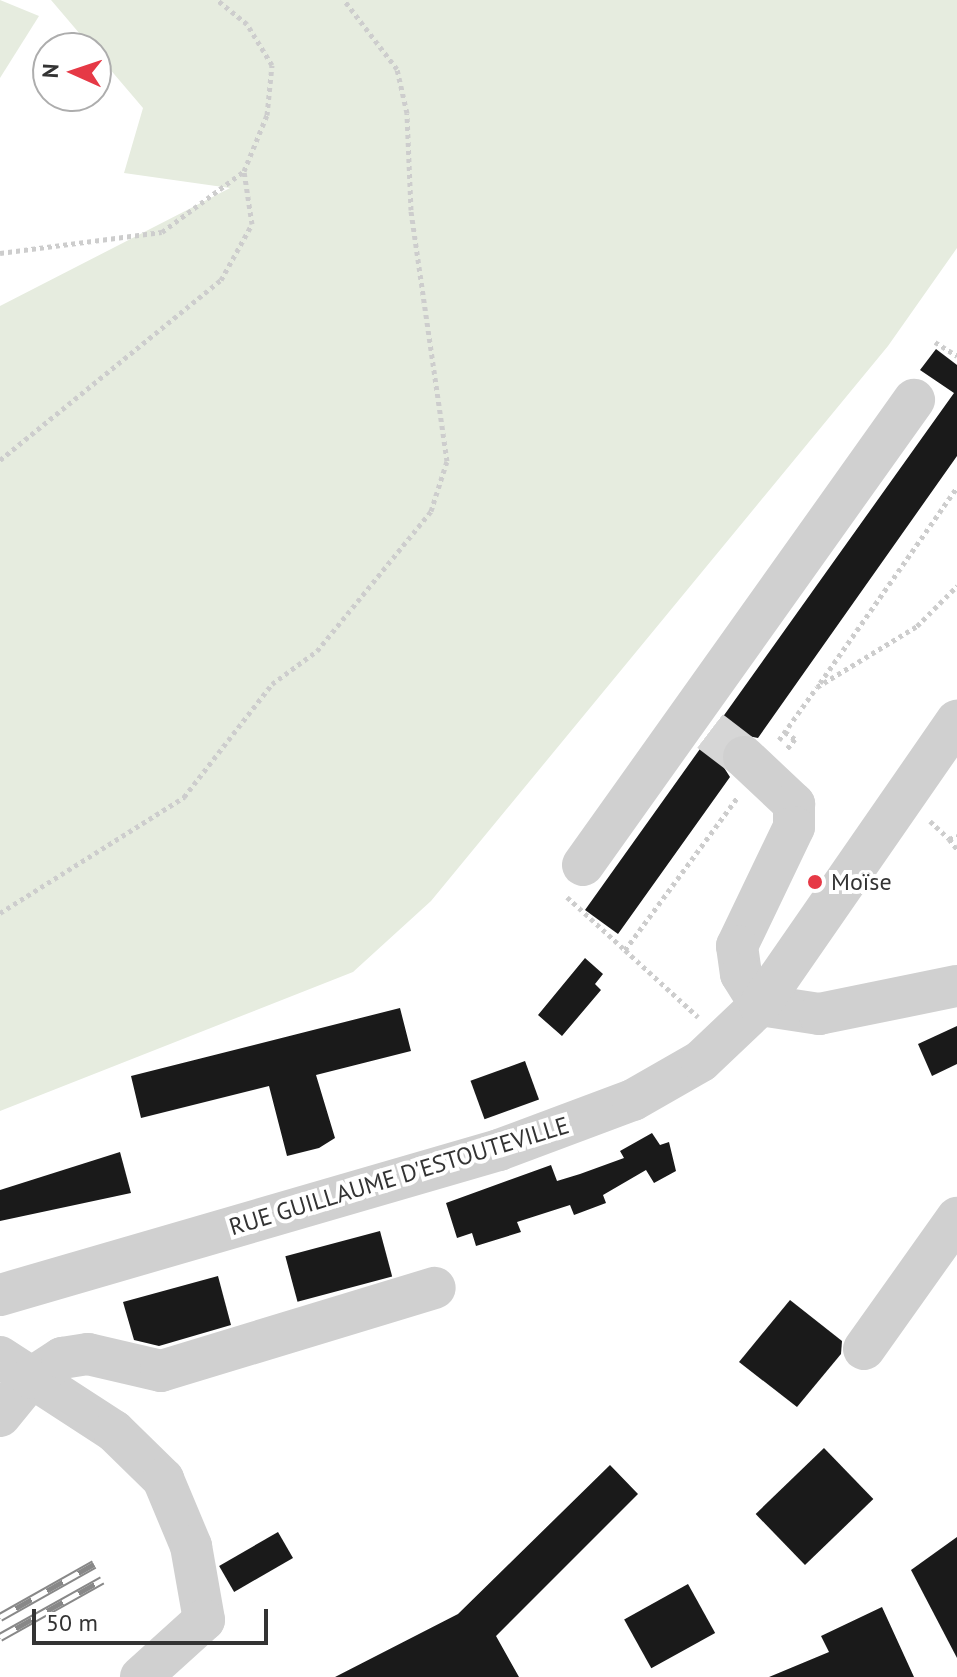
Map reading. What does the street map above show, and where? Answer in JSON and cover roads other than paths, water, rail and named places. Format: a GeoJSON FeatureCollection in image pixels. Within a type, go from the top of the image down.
{"type":"FeatureCollection","features":[{"type":"Feature","properties":{"kind":"street"},"geometry":{"type":"LineString","coordinates":[[575,880],[698,722],[914,400]]}},
{"type":"Feature","properties":{"kind":"street","name":"RUE GUILLAUME D'ESTOUTEVILLE"},"geometry":{"type":"LineString","coordinates":[[0,1295],[499,1150],[633,1100],[723,1039],[760,1005],[957,720]]}},
{"type":"Feature","properties":{"kind":"street"},"geometry":{"type":"LineString","coordinates":[[754,763],[794,804],[794,827],[737,946],[741,974],[760,1005],[819,1014],[957,986]]}},
{"type":"Feature","properties":{"kind":"street"},"geometry":{"type":"LineString","coordinates":[[864,1349],[957,1218]]}},
{"type":"Feature","properties":{"kind":"street"},"geometry":{"type":"LineString","coordinates":[[15,1367],[88,1354],[161,1371],[435,1288]]}},
{"type":"Feature","properties":{"kind":"street"},"geometry":{"type":"LineString","coordinates":[[0,1416],[15,1367]]}},
{"type":"Feature","properties":{"kind":"street"},"geometry":{"type":"LineString","coordinates":[[15,1367],[140,1451],[163,1479],[191,1546],[204,1620],[141,1677]]}},
{"type":"Feature","properties":{"kind":"tunnel"},"geometry":{"type":"LineString","coordinates":[[710,731],[744,757]]}},
{"type":"Feature","properties":{"kind":"railway"},"geometry":{"type":"LineString","coordinates":[[0,1617],[94,1564]]}},
{"type":"Feature","properties":{"kind":"railway"},"geometry":{"type":"LineString","coordinates":[[0,1637],[102,1580]]}},
{"type":"Feature","properties":{"kind":"place","name":"Moïse"},"geometry":{"type":"Point","coordinates":[815,882]}}]}
